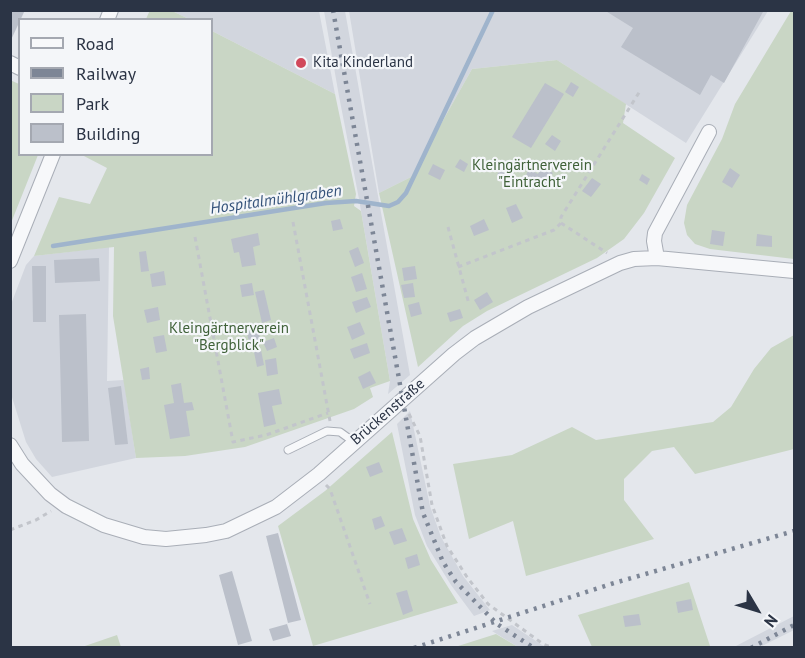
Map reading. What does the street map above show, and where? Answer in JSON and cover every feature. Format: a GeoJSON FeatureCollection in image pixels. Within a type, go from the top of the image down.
{"type":"FeatureCollection","features":[{"type":"Feature","properties":{"kind":"street"},"geometry":{"type":"LineString","coordinates":[[657,258],[655,233],[709,132]]}},
{"type":"Feature","properties":{"kind":"street"},"geometry":{"type":"LineString","coordinates":[[11,260],[52,156]]}},
{"type":"Feature","properties":{"kind":"street","name":"Brückenstraße"},"geometry":{"type":"LineString","coordinates":[[11,449],[35,480],[50,494],[66,506],[114,529],[144,537],[166,539],[185,539],[226,531],[276,507],[454,354],[501,322],[620,263],[634,259],[657,258],[795,271]]}},
{"type":"Feature","properties":{"kind":"lane"},"geometry":{"type":"LineString","coordinates":[[288,450],[327,431],[340,432],[354,442]]}},
{"type":"Feature","properties":{"kind":"path"},"geometry":{"type":"LineString","coordinates":[[458,267],[554,230],[561,223],[561,217],[640,91]]}},
{"type":"Feature","properties":{"kind":"path"},"geometry":{"type":"LineString","coordinates":[[293,222],[333,431]]}},
{"type":"Feature","properties":{"kind":"path"},"geometry":{"type":"LineString","coordinates":[[561,223],[610,255]]}},
{"type":"Feature","properties":{"kind":"path"},"geometry":{"type":"LineString","coordinates":[[448,227],[468,304]]}},
{"type":"Feature","properties":{"kind":"path"},"geometry":{"type":"LineString","coordinates":[[195,237],[233,442],[267,435],[328,413]]}},
{"type":"Feature","properties":{"kind":"path"},"geometry":{"type":"LineString","coordinates":[[408,409],[410,420],[420,436],[432,505],[447,546],[488,604],[520,628],[553,648]]}},
{"type":"Feature","properties":{"kind":"path"},"geometry":{"type":"LineString","coordinates":[[325,485],[330,489],[370,604]]}},
{"type":"Feature","properties":{"kind":"path"},"geometry":{"type":"LineString","coordinates":[[10,530],[36,520],[53,510]]}},
{"type":"Feature","properties":{"kind":"shaded area","name":"Kita Kinderland"},"geometry":{"type":"Polygon","coordinates":[[[172,11],[319,11],[335,94],[213,32],[213,18],[187,18],[172,11]]]}},
{"type":"Feature","properties":{"kind":"shaded area"},"geometry":{"type":"Polygon","coordinates":[[[324,11],[345,11],[410,375],[388,394],[390,381],[324,11]]]}},
{"type":"Feature","properties":{"kind":"shaded area"},"geometry":{"type":"Polygon","coordinates":[[[349,11],[768,11],[686,143],[557,60],[472,69],[411,177],[379,193],[349,11]]]}},
{"type":"Feature","properties":{"kind":"shaded area"},"geometry":{"type":"Polygon","coordinates":[[[109,247],[107,381],[124,380],[136,458],[52,477],[36,459],[26,442],[11,394],[10,307],[26,265],[34,256],[109,247]]]}},
{"type":"Feature","properties":{"kind":"shaded area"},"geometry":{"type":"Polygon","coordinates":[[[410,411],[430,506],[441,537],[463,576],[490,610],[474,616],[451,585],[427,546],[415,515],[397,424],[410,411]]]}},
{"type":"Feature","properties":{"kind":"shaded area"},"geometry":{"type":"Polygon","coordinates":[[[794,616],[794,630],[760,647],[734,647],[794,616]]]}},
{"type":"Feature","properties":{"kind":"shaded area"},"geometry":{"type":"Polygon","coordinates":[[[512,625],[548,647],[518,647],[492,631],[512,625]]]}},
{"type":"Feature","properties":{"kind":"green space"},"geometry":{"type":"Polygon","coordinates":[[[150,10],[172,11],[187,18],[146,18],[150,10]]]}},
{"type":"Feature","properties":{"kind":"green space"},"geometry":{"type":"Polygon","coordinates":[[[791,11],[794,11],[794,259],[710,249],[695,244],[687,235],[684,223],[687,205],[722,139],[735,104],[791,11]]]}},
{"type":"Feature","properties":{"kind":"green space","name":"Kleingärtnerverein \"Bergblick\""},"geometry":{"type":"Polygon","coordinates":[[[213,32],[335,94],[356,194],[354,206],[361,211],[390,381],[370,388],[373,397],[354,409],[245,447],[185,456],[136,458],[113,316],[114,247],[34,256],[59,197],[90,204],[107,168],[84,156],[213,156],[213,32]]]}},
{"type":"Feature","properties":{"kind":"green space","name":"Kleingärtnerverein \"Eintracht\""},"geometry":{"type":"Polygon","coordinates":[[[557,60],[626,104],[623,123],[675,158],[644,213],[624,239],[597,258],[487,311],[463,326],[418,367],[379,193],[411,177],[472,69],[557,60]]]}},
{"type":"Feature","properties":{"kind":"green space"},"geometry":{"type":"Polygon","coordinates":[[[10,80],[18,84],[18,156],[38,156],[11,223],[10,80]]]}},
{"type":"Feature","properties":{"kind":"green space"},"geometry":{"type":"Polygon","coordinates":[[[794,335],[794,449],[695,474],[674,447],[652,451],[624,479],[624,500],[654,539],[526,576],[513,521],[469,539],[453,464],[512,455],[572,427],[596,440],[713,422],[731,407],[754,369],[771,348],[794,335]]]}},
{"type":"Feature","properties":{"kind":"green space"},"geometry":{"type":"Polygon","coordinates":[[[392,432],[413,519],[431,560],[458,603],[313,646],[278,526],[325,491],[392,432]]]}},
{"type":"Feature","properties":{"kind":"green space"},"geometry":{"type":"Polygon","coordinates":[[[689,582],[710,646],[703,648],[592,647],[578,615],[689,582]]]}},
{"type":"Feature","properties":{"kind":"green space"},"geometry":{"type":"Polygon","coordinates":[[[496,634],[518,647],[455,647],[496,634]]]}},
{"type":"Feature","properties":{"kind":"green space"},"geometry":{"type":"Polygon","coordinates":[[[117,635],[121,647],[82,647],[117,635]]]}},
{"type":"Feature","properties":{"kind":"building"},"geometry":{"type":"Polygon","coordinates":[[[10,10],[25,10],[21,18],[18,18],[18,25],[10,42],[10,10]]]}},
{"type":"Feature","properties":{"kind":"building"},"geometry":{"type":"Polygon","coordinates":[[[604,10],[764,10],[724,83],[711,75],[700,95],[621,47],[633,28],[604,10]]]}},
{"type":"Feature","properties":{"kind":"building"},"geometry":{"type":"Polygon","coordinates":[[[571,82],[579,87],[573,97],[565,92],[571,82]]]}},
{"type":"Feature","properties":{"kind":"building"},"geometry":{"type":"Polygon","coordinates":[[[545,83],[564,94],[531,148],[512,137],[545,83]]]}},
{"type":"Feature","properties":{"kind":"building"},"geometry":{"type":"Polygon","coordinates":[[[552,135],[561,141],[555,151],[545,144],[552,135]]]}},
{"type":"Feature","properties":{"kind":"building"},"geometry":{"type":"Polygon","coordinates":[[[460,159],[468,164],[464,172],[455,167],[460,159]]]}},
{"type":"Feature","properties":{"kind":"building"},"geometry":{"type":"Polygon","coordinates":[[[433,164],[445,170],[440,180],[428,174],[433,164]]]}},
{"type":"Feature","properties":{"kind":"building"},"geometry":{"type":"Polygon","coordinates":[[[542,166],[553,173],[544,187],[526,175],[529,169],[538,174],[542,166]]]}},
{"type":"Feature","properties":{"kind":"building"},"geometry":{"type":"Polygon","coordinates":[[[730,168],[740,175],[732,188],[722,182],[730,168]]]}},
{"type":"Feature","properties":{"kind":"building"},"geometry":{"type":"Polygon","coordinates":[[[500,169],[515,177],[511,183],[497,175],[500,169]]]}},
{"type":"Feature","properties":{"kind":"building"},"geometry":{"type":"Polygon","coordinates":[[[642,174],[650,179],[647,185],[639,180],[642,174]]]}},
{"type":"Feature","properties":{"kind":"building"},"geometry":{"type":"Polygon","coordinates":[[[592,178],[601,184],[591,197],[582,191],[592,178]]]}},
{"type":"Feature","properties":{"kind":"building"},"geometry":{"type":"Polygon","coordinates":[[[516,204],[523,218],[512,223],[506,208],[516,204]]]}},
{"type":"Feature","properties":{"kind":"building"},"geometry":{"type":"Polygon","coordinates":[[[340,219],[343,229],[333,231],[331,221],[340,219]]]}},
{"type":"Feature","properties":{"kind":"building"},"geometry":{"type":"Polygon","coordinates":[[[484,219],[489,230],[474,236],[470,226],[484,219]]]}},
{"type":"Feature","properties":{"kind":"building"},"geometry":{"type":"Polygon","coordinates":[[[712,230],[725,232],[723,246],[710,244],[712,230]]]}},
{"type":"Feature","properties":{"kind":"building"},"geometry":{"type":"Polygon","coordinates":[[[258,233],[260,245],[253,247],[256,265],[242,267],[239,252],[234,253],[231,239],[258,233]]]}},
{"type":"Feature","properties":{"kind":"building"},"geometry":{"type":"Polygon","coordinates":[[[757,234],[772,236],[772,247],[756,246],[757,234]]]}},
{"type":"Feature","properties":{"kind":"building"},"geometry":{"type":"Polygon","coordinates":[[[358,247],[364,263],[355,267],[349,251],[358,247]]]}},
{"type":"Feature","properties":{"kind":"building"},"geometry":{"type":"Polygon","coordinates":[[[146,251],[149,271],[141,272],[139,252],[146,251]]]}},
{"type":"Feature","properties":{"kind":"building"},"geometry":{"type":"Polygon","coordinates":[[[99,258],[100,281],[55,283],[54,260],[99,258]]]}},
{"type":"Feature","properties":{"kind":"building"},"geometry":{"type":"Polygon","coordinates":[[[32,266],[46,266],[46,322],[33,322],[32,266]]]}},
{"type":"Feature","properties":{"kind":"building"},"geometry":{"type":"Polygon","coordinates":[[[415,266],[417,279],[404,281],[402,268],[415,266]]]}},
{"type":"Feature","properties":{"kind":"building"},"geometry":{"type":"Polygon","coordinates":[[[164,271],[166,285],[152,287],[150,274],[164,271]]]}},
{"type":"Feature","properties":{"kind":"building"},"geometry":{"type":"Polygon","coordinates":[[[362,273],[367,289],[356,292],[351,277],[362,273]]]}},
{"type":"Feature","properties":{"kind":"building"},"geometry":{"type":"Polygon","coordinates":[[[252,283],[254,295],[242,297],[240,285],[252,283]]]}},
{"type":"Feature","properties":{"kind":"building"},"geometry":{"type":"Polygon","coordinates":[[[413,283],[415,297],[404,298],[401,285],[413,283]]]}},
{"type":"Feature","properties":{"kind":"building"},"geometry":{"type":"Polygon","coordinates":[[[264,290],[271,320],[262,323],[255,292],[264,290]]]}},
{"type":"Feature","properties":{"kind":"building"},"geometry":{"type":"Polygon","coordinates":[[[487,292],[493,302],[480,310],[474,300],[487,292]]]}},
{"type":"Feature","properties":{"kind":"building"},"geometry":{"type":"Polygon","coordinates":[[[367,297],[371,307],[356,313],[352,302],[367,297]]]}},
{"type":"Feature","properties":{"kind":"building"},"geometry":{"type":"Polygon","coordinates":[[[419,302],[422,314],[411,317],[408,305],[419,302]]]}},
{"type":"Feature","properties":{"kind":"building"},"geometry":{"type":"Polygon","coordinates":[[[158,307],[160,320],[147,323],[144,310],[158,307]]]}},
{"type":"Feature","properties":{"kind":"building"},"geometry":{"type":"Polygon","coordinates":[[[460,309],[463,318],[450,322],[447,313],[460,309]]]}},
{"type":"Feature","properties":{"kind":"building"},"geometry":{"type":"Polygon","coordinates":[[[86,314],[89,441],[62,442],[59,315],[86,314]]]}},
{"type":"Feature","properties":{"kind":"building"},"geometry":{"type":"Polygon","coordinates":[[[360,322],[365,334],[352,340],[347,327],[360,322]]]}},
{"type":"Feature","properties":{"kind":"building"},"geometry":{"type":"Polygon","coordinates":[[[258,325],[260,340],[249,342],[246,327],[258,325]]]}},
{"type":"Feature","properties":{"kind":"building"},"geometry":{"type":"Polygon","coordinates":[[[164,335],[167,351],[156,353],[153,337],[164,335]]]}},
{"type":"Feature","properties":{"kind":"building"},"geometry":{"type":"Polygon","coordinates":[[[274,338],[277,347],[267,351],[263,342],[274,338]]]}},
{"type":"Feature","properties":{"kind":"building"},"geometry":{"type":"Polygon","coordinates":[[[367,343],[370,353],[354,359],[350,349],[367,343]]]}},
{"type":"Feature","properties":{"kind":"building"},"geometry":{"type":"Polygon","coordinates":[[[261,350],[264,365],[257,367],[254,352],[261,350]]]}},
{"type":"Feature","properties":{"kind":"building"},"geometry":{"type":"Polygon","coordinates":[[[276,358],[278,374],[267,376],[265,360],[276,358]]]}},
{"type":"Feature","properties":{"kind":"building"},"geometry":{"type":"Polygon","coordinates":[[[149,367],[150,379],[142,380],[140,369],[149,367]]]}},
{"type":"Feature","properties":{"kind":"building"},"geometry":{"type":"Polygon","coordinates":[[[370,371],[376,383],[363,389],[358,377],[370,371]]]}},
{"type":"Feature","properties":{"kind":"building"},"geometry":{"type":"Polygon","coordinates":[[[181,383],[184,403],[192,402],[194,410],[186,411],[190,436],[170,439],[164,405],[174,403],[171,385],[181,383]]]}},
{"type":"Feature","properties":{"kind":"building"},"geometry":{"type":"Polygon","coordinates":[[[121,386],[128,444],[115,445],[108,388],[121,386]]]}},
{"type":"Feature","properties":{"kind":"building"},"geometry":{"type":"Polygon","coordinates":[[[279,389],[282,404],[272,406],[276,424],[264,427],[258,393],[279,389]]]}},
{"type":"Feature","properties":{"kind":"building"},"geometry":{"type":"Polygon","coordinates":[[[379,462],[383,472],[370,477],[366,467],[379,462]]]}},
{"type":"Feature","properties":{"kind":"building"},"geometry":{"type":"Polygon","coordinates":[[[381,516],[385,526],[375,530],[372,519],[381,516]]]}},
{"type":"Feature","properties":{"kind":"building"},"geometry":{"type":"Polygon","coordinates":[[[402,528],[407,541],[394,545],[389,532],[402,528]]]}},
{"type":"Feature","properties":{"kind":"building"},"geometry":{"type":"Polygon","coordinates":[[[278,533],[301,620],[288,623],[266,536],[278,533]]]}},
{"type":"Feature","properties":{"kind":"building"},"geometry":{"type":"Polygon","coordinates":[[[417,554],[420,565],[408,569],[405,558],[417,554]]]}},
{"type":"Feature","properties":{"kind":"building"},"geometry":{"type":"Polygon","coordinates":[[[232,571],[252,641],[238,645],[219,575],[232,571]]]}},
{"type":"Feature","properties":{"kind":"building"},"geometry":{"type":"Polygon","coordinates":[[[407,590],[413,611],[403,615],[396,593],[407,590]]]}},
{"type":"Feature","properties":{"kind":"building"},"geometry":{"type":"Polygon","coordinates":[[[691,599],[693,610],[678,613],[676,602],[691,599]]]}},
{"type":"Feature","properties":{"kind":"building"},"geometry":{"type":"Polygon","coordinates":[[[639,614],[641,625],[625,627],[623,616],[639,614]]]}},
{"type":"Feature","properties":{"kind":"building"},"geometry":{"type":"Polygon","coordinates":[[[287,624],[291,636],[273,641],[269,629],[287,624]]]}},
{"type":"Feature","properties":{"kind":"waterway","name":"Hospitalmühlgraben"},"geometry":{"type":"LineString","coordinates":[[53,246],[326,203],[356,201],[389,206],[398,202],[406,193],[493,10]]}},
{"type":"Feature","properties":{"kind":"railway"},"geometry":{"type":"LineString","coordinates":[[333,10],[423,513],[443,562],[456,582],[497,624],[534,648]]}},
{"type":"Feature","properties":{"kind":"railway"},"geometry":{"type":"LineString","coordinates":[[414,648],[611,584],[794,531]]}},
{"type":"Feature","properties":{"kind":"railway"},"geometry":{"type":"LineString","coordinates":[[751,648],[794,625]]}},
{"type":"Feature","properties":{"kind":"place","name":"Kita Kinderland"},"geometry":{"type":"Point","coordinates":[301,63]}}]}
